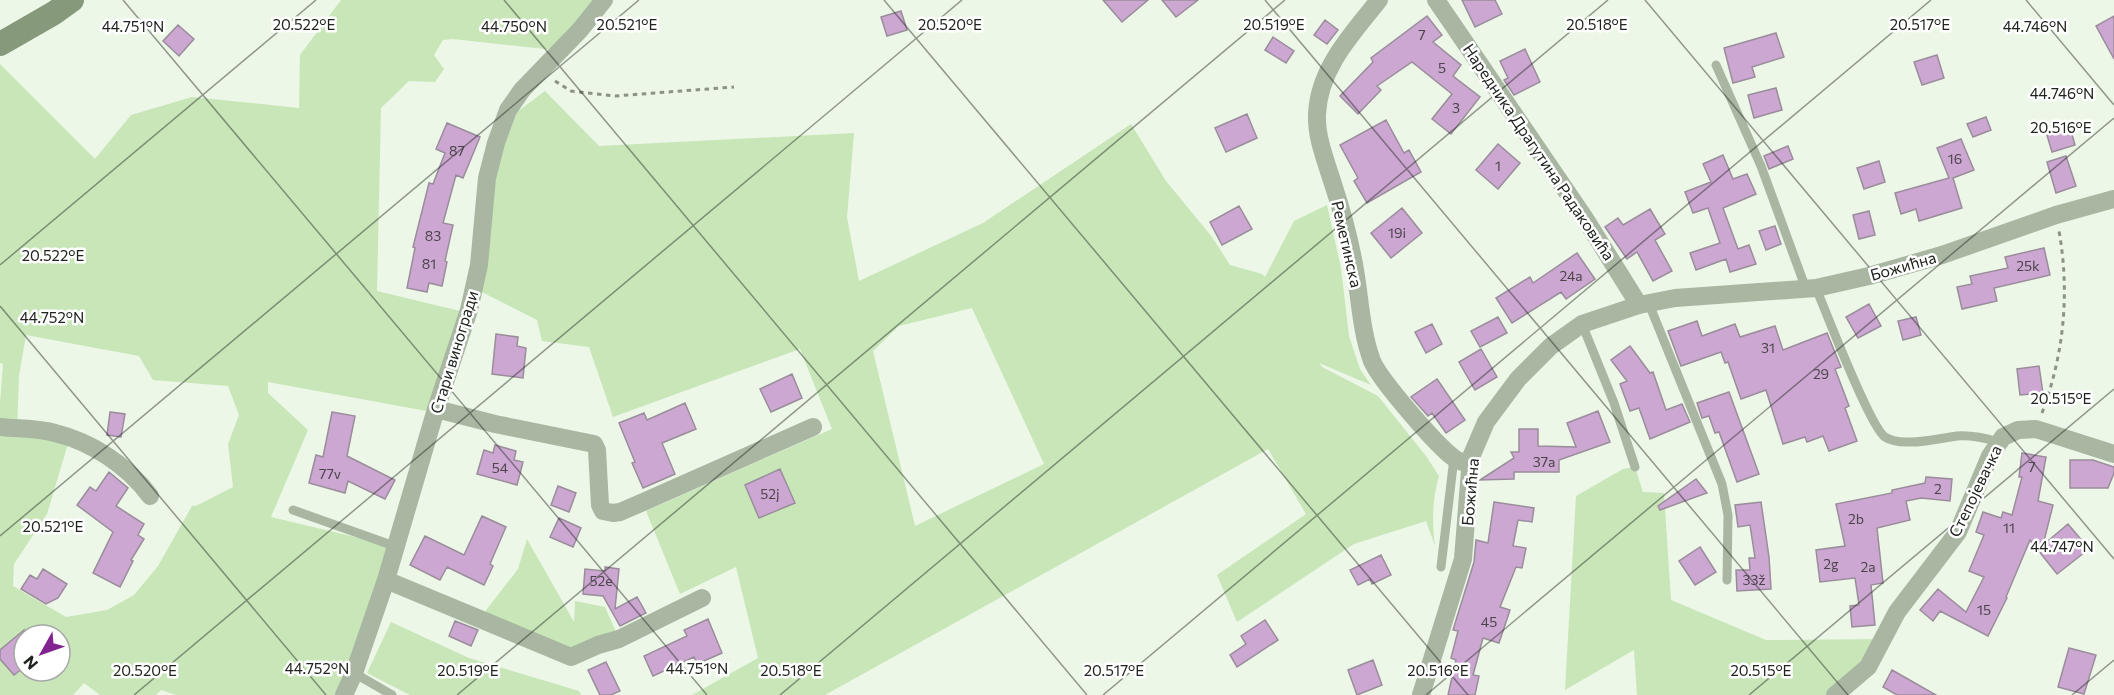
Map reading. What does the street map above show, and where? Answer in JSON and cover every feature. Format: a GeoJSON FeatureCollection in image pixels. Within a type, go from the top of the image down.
{"type":"FeatureCollection","features":[{"type":"Feature","properties":{"kind":"street"},"geometry":{"type":"LineString","coordinates":[[0,44],[72,0]]}},
{"type":"Feature","properties":{"kind":"street","name":"Стари виногради"},"geometry":{"type":"LineString","coordinates":[[344,695],[354,673],[397,547],[436,409],[472,299],[479,265],[485,191],[496,143],[508,110],[517,95],[580,30],[604,0]]}},
{"type":"Feature","properties":{"kind":"street","name":"Реметинска"},"geometry":{"type":"LineString","coordinates":[[1379,0],[1331,63],[1323,81],[1317,113],[1319,138],[1342,211],[1372,361],[1391,389],[1463,461]]}},
{"type":"Feature","properties":{"kind":"street","name":"Наредника Драгутина Радаковића"},"geometry":{"type":"LineString","coordinates":[[1436,0],[1644,304]]}},
{"type":"Feature","properties":{"kind":"street","name":"Божићна"},"geometry":{"type":"LineString","coordinates":[[1421,695],[1463,559],[1463,461],[1486,422],[1518,379],[1551,346],[1582,324],[1644,304],[1675,298],[1811,288],[1869,276],[1942,255],[2056,214],[2114,199]]}},
{"type":"Feature","properties":{"kind":"street"},"geometry":{"type":"LineString","coordinates":[[436,409],[495,424],[594,444],[597,450],[600,505],[603,511],[613,513],[641,503],[813,427]]}},
{"type":"Feature","properties":{"kind":"street"},"geometry":{"type":"LineString","coordinates":[[0,427],[53,432],[78,440],[117,463],[140,482],[150,496]]}},
{"type":"Feature","properties":{"kind":"street"},"geometry":{"type":"LineString","coordinates":[[2036,429],[2114,454]]}},
{"type":"Feature","properties":{"kind":"street","name":"Степојевачка"},"geometry":{"type":"LineString","coordinates":[[1835,695],[1868,667],[1897,612],[1958,532],[1998,441],[2011,433],[2036,429]]}},
{"type":"Feature","properties":{"kind":"street"},"geometry":{"type":"LineString","coordinates":[[386,580],[571,657],[619,639],[702,598]]}},
{"type":"Feature","properties":{"kind":"lane"},"geometry":{"type":"LineString","coordinates":[[1716,65],[1761,166],[1811,288],[1877,429],[1885,437],[1911,442],[1960,436],[1998,441]]}},
{"type":"Feature","properties":{"kind":"lane"},"geometry":{"type":"LineString","coordinates":[[1644,304],[1722,484],[1728,515],[1727,580]]}},
{"type":"Feature","properties":{"kind":"lane"},"geometry":{"type":"LineString","coordinates":[[1582,324],[1614,403],[1635,467]]}},
{"type":"Feature","properties":{"kind":"lane"},"geometry":{"type":"LineString","coordinates":[[1441,567],[1463,461]]}},
{"type":"Feature","properties":{"kind":"lane"},"geometry":{"type":"LineString","coordinates":[[293,510],[397,547]]}},
{"type":"Feature","properties":{"kind":"lane"},"geometry":{"type":"LineString","coordinates":[[354,673],[392,695]]}},
{"type":"Feature","properties":{"kind":"path"},"geometry":{"type":"LineString","coordinates":[[541,71],[571,91],[615,96],[734,87]]}},
{"type":"Feature","properties":{"kind":"path"},"geometry":{"type":"LineString","coordinates":[[2036,429],[2049,394],[2066,304],[2064,261],[2056,214]]}},
{"type":"Feature","properties":{"kind":"green space"},"geometry":{"type":"Polygon","coordinates":[[[341,0],[596,0],[555,50],[453,39],[443,40],[434,55],[444,69],[435,82],[409,81],[381,108],[377,291],[460,311],[432,412],[268,382],[268,393],[308,430],[271,517],[397,547],[344,695],[176,695],[161,690],[156,695],[100,695],[84,683],[73,695],[0,695],[0,404],[3,364],[0,363],[0,64],[95,159],[131,115],[192,97],[299,108],[300,55],[341,0]],[[26,335],[19,376],[17,428],[70,437],[47,514],[14,564],[13,586],[66,617],[107,610],[134,595],[158,566],[192,506],[233,487],[228,444],[239,415],[228,386],[153,380],[139,356],[26,335]]]}},
{"type":"Feature","properties":{"kind":"green space"},"geometry":{"type":"Polygon","coordinates":[[[545,91],[599,146],[854,133],[847,217],[859,281],[983,223],[1131,124],[1166,181],[1212,237],[1230,265],[1262,274],[1265,277],[1294,221],[1327,205],[1341,268],[1349,336],[1360,369],[1371,385],[1319,363],[1322,367],[1378,396],[1439,476],[1433,511],[1435,546],[1426,521],[1354,544],[1237,622],[1217,575],[1306,514],[1268,449],[825,695],[692,695],[758,658],[736,567],[680,594],[646,511],[832,429],[800,349],[613,417],[589,347],[542,341],[537,320],[474,288],[498,161],[513,115],[545,91]],[[972,308],[899,326],[873,351],[915,526],[1044,464],[972,308]]]}},
{"type":"Feature","properties":{"kind":"green space"},"geometry":{"type":"Polygon","coordinates":[[[1635,467],[1643,492],[1664,493],[1671,600],[1766,640],[1884,639],[1835,695],[1637,695],[1634,650],[1565,690],[1576,496],[1623,469],[1635,467]]]}},
{"type":"Feature","properties":{"kind":"green space"},"geometry":{"type":"Polygon","coordinates":[[[527,539],[574,622],[575,601],[605,607],[619,639],[577,656],[484,613],[518,569],[527,539]]]}},
{"type":"Feature","properties":{"kind":"green space"},"geometry":{"type":"Polygon","coordinates":[[[391,622],[469,658],[579,691],[581,695],[410,695],[367,673],[391,622]]]}},
{"type":"Feature","properties":{"kind":"building"},"geometry":{"type":"Polygon","coordinates":[[[1103,0],[1148,0],[1122,22],[1103,0]]]}},
{"type":"Feature","properties":{"kind":"building"},"geometry":{"type":"Polygon","coordinates":[[[1162,0],[1198,0],[1176,17],[1162,0]]]}},
{"type":"Feature","properties":{"kind":"building"},"geometry":{"type":"Polygon","coordinates":[[[1462,0],[1495,0],[1502,14],[1475,27],[1462,0]]]}},
{"type":"Feature","properties":{"kind":"building"},"geometry":{"type":"Polygon","coordinates":[[[901,11],[907,30],[887,36],[881,17],[901,11]]]}},
{"type":"Feature","properties":{"kind":"building"},"geometry":{"type":"Polygon","coordinates":[[[1427,16],[1442,35],[1433,42],[1461,65],[1453,76],[1480,97],[1451,134],[1432,119],[1452,94],[1412,62],[1377,86],[1381,90],[1358,114],[1340,96],[1373,62],[1371,58],[1427,16]]]}},
{"type":"Feature","properties":{"kind":"building"},"geometry":{"type":"Polygon","coordinates":[[[2114,16],[2114,59],[2096,26],[2114,16]]]}},
{"type":"Feature","properties":{"kind":"building"},"geometry":{"type":"Polygon","coordinates":[[[1325,20],[1338,30],[1327,44],[1314,35],[1325,20]]]}},
{"type":"Feature","properties":{"kind":"building"},"geometry":{"type":"Polygon","coordinates":[[[178,25],[194,39],[179,56],[163,41],[178,25]]]}},
{"type":"Feature","properties":{"kind":"building"},"geometry":{"type":"Polygon","coordinates":[[[1776,33],[1784,57],[1752,67],[1755,77],[1733,83],[1724,48],[1776,33]]]}},
{"type":"Feature","properties":{"kind":"building"},"geometry":{"type":"Polygon","coordinates":[[[1273,37],[1294,51],[1286,63],[1265,50],[1273,37]]]}},
{"type":"Feature","properties":{"kind":"building"},"geometry":{"type":"Polygon","coordinates":[[[1525,49],[1540,82],[1514,95],[1504,80],[1508,78],[1500,61],[1525,49]]]}},
{"type":"Feature","properties":{"kind":"building"},"geometry":{"type":"Polygon","coordinates":[[[1937,55],[1944,78],[1922,85],[1914,62],[1937,55]]]}},
{"type":"Feature","properties":{"kind":"building"},"geometry":{"type":"Polygon","coordinates":[[[1776,88],[1782,110],[1754,118],[1748,95],[1776,88]]]}},
{"type":"Feature","properties":{"kind":"building"},"geometry":{"type":"Polygon","coordinates":[[[1247,114],[1257,138],[1226,152],[1215,128],[1247,114]]]}},
{"type":"Feature","properties":{"kind":"building"},"geometry":{"type":"Polygon","coordinates":[[[1986,117],[1991,130],[1973,137],[1967,124],[1986,117]]]}},
{"type":"Feature","properties":{"kind":"building"},"geometry":{"type":"Polygon","coordinates":[[[1386,120],[1404,153],[1409,150],[1421,172],[1367,203],[1354,181],[1358,178],[1340,145],[1386,120]]]}},
{"type":"Feature","properties":{"kind":"building"},"geometry":{"type":"Polygon","coordinates":[[[447,123],[480,137],[463,178],[456,175],[443,223],[453,225],[442,286],[429,283],[427,292],[407,288],[415,248],[413,247],[429,183],[433,184],[445,153],[436,149],[447,123]]]}},
{"type":"Feature","properties":{"kind":"building"},"geometry":{"type":"Polygon","coordinates":[[[2069,124],[2075,145],[2052,152],[2046,132],[2069,124]]]}},
{"type":"Feature","properties":{"kind":"building"},"geometry":{"type":"Polygon","coordinates":[[[1961,139],[1974,170],[1953,178],[1962,208],[1919,221],[1916,209],[1901,214],[1895,193],[1949,178],[1937,148],[1961,139]]]}},
{"type":"Feature","properties":{"kind":"building"},"geometry":{"type":"Polygon","coordinates":[[[1498,144],[1520,163],[1498,189],[1476,170],[1498,144]]]}},
{"type":"Feature","properties":{"kind":"building"},"geometry":{"type":"Polygon","coordinates":[[[1788,146],[1793,159],[1769,169],[1764,156],[1788,146]]]}},
{"type":"Feature","properties":{"kind":"building"},"geometry":{"type":"Polygon","coordinates":[[[1723,155],[1733,179],[1747,174],[1756,194],[1723,208],[1738,249],[1749,245],[1756,264],[1730,272],[1726,259],[1696,270],[1690,253],[1720,243],[1708,208],[1693,213],[1685,192],[1711,182],[1703,164],[1723,155]]]}},
{"type":"Feature","properties":{"kind":"building"},"geometry":{"type":"Polygon","coordinates":[[[2066,156],[2076,186],[2056,193],[2047,162],[2066,156]]]}},
{"type":"Feature","properties":{"kind":"building"},"geometry":{"type":"Polygon","coordinates":[[[1879,161],[1885,182],[1864,189],[1857,168],[1879,161]]]}},
{"type":"Feature","properties":{"kind":"building"},"geometry":{"type":"Polygon","coordinates":[[[1239,206],[1252,229],[1222,245],[1210,222],[1239,206]]]}},
{"type":"Feature","properties":{"kind":"building"},"geometry":{"type":"Polygon","coordinates":[[[1402,208],[1422,233],[1391,258],[1371,233],[1402,208]]]}},
{"type":"Feature","properties":{"kind":"building"},"geometry":{"type":"Polygon","coordinates":[[[1650,209],[1665,234],[1655,240],[1672,271],[1653,281],[1637,252],[1627,259],[1605,227],[1618,218],[1623,225],[1650,209]]]}},
{"type":"Feature","properties":{"kind":"building"},"geometry":{"type":"Polygon","coordinates":[[[1869,211],[1875,235],[1859,239],[1853,215],[1869,211]]]}},
{"type":"Feature","properties":{"kind":"building"},"geometry":{"type":"Polygon","coordinates":[[[1775,226],[1781,244],[1766,250],[1759,231],[1775,226]]]}},
{"type":"Feature","properties":{"kind":"building"},"geometry":{"type":"Polygon","coordinates":[[[2044,248],[2050,275],[1994,288],[1997,301],[1962,309],[1957,287],[1972,284],[1970,276],[2008,268],[2005,257],[2044,248]]]}},
{"type":"Feature","properties":{"kind":"building"},"geometry":{"type":"Polygon","coordinates":[[[1577,253],[1595,279],[1566,299],[1561,292],[1512,323],[1496,298],[1530,277],[1533,283],[1577,253]]]}},
{"type":"Feature","properties":{"kind":"building"},"geometry":{"type":"Polygon","coordinates":[[[1869,304],[1881,326],[1858,338],[1846,317],[1869,304]]]}},
{"type":"Feature","properties":{"kind":"building"},"geometry":{"type":"Polygon","coordinates":[[[1498,317],[1507,333],[1480,347],[1471,331],[1498,317]]]}},
{"type":"Feature","properties":{"kind":"building"},"geometry":{"type":"Polygon","coordinates":[[[1916,317],[1921,335],[1903,340],[1898,321],[1916,317]]]}},
{"type":"Feature","properties":{"kind":"building"},"geometry":{"type":"Polygon","coordinates":[[[1697,321],[1702,336],[1735,324],[1740,337],[1775,326],[1783,350],[1827,333],[1841,367],[1835,369],[1849,406],[1845,408],[1857,441],[1829,451],[1823,436],[1807,442],[1805,437],[1783,444],[1766,390],[1741,399],[1728,362],[1725,363],[1721,352],[1681,366],[1668,331],[1697,321]]]}},
{"type":"Feature","properties":{"kind":"building"},"geometry":{"type":"Polygon","coordinates":[[[1432,324],[1442,344],[1426,353],[1415,332],[1432,324]]]}},
{"type":"Feature","properties":{"kind":"building"},"geometry":{"type":"Polygon","coordinates":[[[496,334],[518,337],[517,346],[526,348],[523,378],[492,374],[496,334]]]}},
{"type":"Feature","properties":{"kind":"building"},"geometry":{"type":"Polygon","coordinates":[[[1630,346],[1650,373],[1653,372],[1666,410],[1682,404],[1690,422],[1650,439],[1639,408],[1630,411],[1620,384],[1627,381],[1611,360],[1630,346]]]}},
{"type":"Feature","properties":{"kind":"building"},"geometry":{"type":"Polygon","coordinates":[[[1481,349],[1497,377],[1475,390],[1459,362],[1481,349]]]}},
{"type":"Feature","properties":{"kind":"building"},"geometry":{"type":"Polygon","coordinates":[[[2039,366],[2043,393],[2020,395],[2017,369],[2039,366]]]}},
{"type":"Feature","properties":{"kind":"building"},"geometry":{"type":"Polygon","coordinates":[[[792,374],[802,398],[771,412],[760,389],[792,374]]]}},
{"type":"Feature","properties":{"kind":"building"},"geometry":{"type":"Polygon","coordinates":[[[1437,379],[1465,420],[1446,433],[1432,413],[1428,416],[1411,397],[1437,379]]]}},
{"type":"Feature","properties":{"kind":"building"},"geometry":{"type":"Polygon","coordinates":[[[1729,392],[1759,474],[1737,482],[1719,432],[1715,433],[1709,416],[1702,418],[1697,403],[1729,392]]]}},
{"type":"Feature","properties":{"kind":"building"},"geometry":{"type":"Polygon","coordinates":[[[685,403],[696,429],[662,443],[675,474],[643,488],[619,423],[644,413],[647,420],[685,403]]]}},
{"type":"Feature","properties":{"kind":"building"},"geometry":{"type":"Polygon","coordinates":[[[1598,411],[1610,442],[1559,460],[1559,472],[1514,472],[1514,479],[1480,480],[1514,458],[1511,452],[1519,452],[1519,429],[1538,429],[1538,446],[1576,447],[1567,423],[1598,411]]]}},
{"type":"Feature","properties":{"kind":"building"},"geometry":{"type":"Polygon","coordinates":[[[110,412],[125,414],[121,437],[107,435],[110,412]]]}},
{"type":"Feature","properties":{"kind":"building"},"geometry":{"type":"Polygon","coordinates":[[[332,412],[355,416],[347,456],[395,480],[385,499],[348,481],[345,493],[309,483],[316,455],[323,457],[332,412]]]}},
{"type":"Feature","properties":{"kind":"building"},"geometry":{"type":"Polygon","coordinates":[[[495,445],[516,451],[514,460],[523,462],[517,485],[477,474],[484,450],[493,453],[495,445]]]}},
{"type":"Feature","properties":{"kind":"building"},"geometry":{"type":"Polygon","coordinates":[[[2022,453],[2046,457],[2038,501],[2053,505],[2043,545],[2068,524],[2089,549],[2057,574],[2030,540],[2007,598],[1988,636],[1940,611],[1933,621],[1920,610],[1938,589],[1966,612],[1984,577],[1969,571],[1984,535],[1976,532],[1983,512],[2001,518],[2003,512],[2012,515],[2022,477],[2019,477],[2022,453]]]}},
{"type":"Feature","properties":{"kind":"building"},"geometry":{"type":"Polygon","coordinates":[[[2070,460],[2093,460],[2114,467],[2108,488],[2070,488],[2070,460]]]}},
{"type":"Feature","properties":{"kind":"building"},"geometry":{"type":"Polygon","coordinates":[[[780,469],[795,503],[759,518],[745,485],[780,469]]]}},
{"type":"Feature","properties":{"kind":"building"},"geometry":{"type":"Polygon","coordinates":[[[109,472],[128,488],[116,506],[144,524],[138,535],[144,539],[131,560],[133,561],[120,587],[93,573],[113,532],[77,505],[90,487],[96,491],[109,472]]]}},
{"type":"Feature","properties":{"kind":"building"},"geometry":{"type":"Polygon","coordinates":[[[1926,477],[1952,479],[1950,501],[1921,498],[1906,501],[1910,520],[1877,528],[1883,583],[1871,585],[1875,625],[1852,627],[1850,606],[1859,605],[1855,578],[1820,582],[1816,550],[1845,546],[1836,504],[1892,493],[1892,490],[1925,483],[1926,477]]]}},
{"type":"Feature","properties":{"kind":"building"},"geometry":{"type":"Polygon","coordinates":[[[1696,479],[1707,493],[1660,510],[1658,506],[1696,479]]]}},
{"type":"Feature","properties":{"kind":"building"},"geometry":{"type":"Polygon","coordinates":[[[558,486],[576,493],[569,512],[551,505],[558,486]]]}},
{"type":"Feature","properties":{"kind":"building"},"geometry":{"type":"Polygon","coordinates":[[[1494,502],[1534,508],[1532,522],[1518,520],[1513,546],[1526,548],[1522,568],[1516,567],[1500,607],[1510,610],[1499,643],[1483,638],[1473,675],[1479,676],[1475,695],[1448,695],[1456,660],[1451,658],[1458,631],[1453,630],[1474,562],[1476,540],[1488,543],[1494,502]]]}},
{"type":"Feature","properties":{"kind":"building"},"geometry":{"type":"Polygon","coordinates":[[[1761,502],[1771,589],[1737,591],[1736,570],[1750,570],[1749,558],[1755,558],[1750,525],[1738,527],[1735,505],[1761,502]]]}},
{"type":"Feature","properties":{"kind":"building"},"geometry":{"type":"Polygon","coordinates":[[[482,516],[506,527],[490,564],[493,566],[484,585],[447,567],[440,580],[410,565],[425,536],[464,555],[482,516]]]}},
{"type":"Feature","properties":{"kind":"building"},"geometry":{"type":"Polygon","coordinates":[[[559,518],[581,528],[573,547],[550,537],[559,518]]]}},
{"type":"Feature","properties":{"kind":"building"},"geometry":{"type":"Polygon","coordinates":[[[1700,547],[1716,572],[1695,585],[1679,561],[1700,547]]]}},
{"type":"Feature","properties":{"kind":"building"},"geometry":{"type":"Polygon","coordinates":[[[1381,555],[1391,575],[1372,584],[1370,579],[1358,585],[1350,570],[1381,555]]]}},
{"type":"Feature","properties":{"kind":"building"},"geometry":{"type":"Polygon","coordinates":[[[605,567],[619,569],[615,609],[637,597],[646,613],[620,626],[603,596],[583,594],[585,569],[605,571],[605,567]]]}},
{"type":"Feature","properties":{"kind":"building"},"geometry":{"type":"Polygon","coordinates":[[[43,569],[67,584],[58,598],[46,604],[21,589],[30,575],[37,579],[43,569]]]}},
{"type":"Feature","properties":{"kind":"building"},"geometry":{"type":"Polygon","coordinates":[[[708,619],[722,653],[697,664],[694,657],[653,676],[644,656],[687,636],[684,630],[708,619]]]}},
{"type":"Feature","properties":{"kind":"building"},"geometry":{"type":"Polygon","coordinates":[[[1265,620],[1278,640],[1237,667],[1230,655],[1246,644],[1241,636],[1265,620]]]}},
{"type":"Feature","properties":{"kind":"building"},"geometry":{"type":"Polygon","coordinates":[[[455,621],[478,630],[471,646],[449,636],[455,621]]]}},
{"type":"Feature","properties":{"kind":"building"},"geometry":{"type":"Polygon","coordinates":[[[12,640],[12,673],[0,659],[0,650],[12,640]]]}},
{"type":"Feature","properties":{"kind":"building"},"geometry":{"type":"Polygon","coordinates":[[[2069,648],[2096,655],[2084,694],[2058,687],[2069,648]]]}},
{"type":"Feature","properties":{"kind":"building"},"geometry":{"type":"Polygon","coordinates":[[[1373,660],[1382,685],[1357,695],[1348,670],[1373,660]]]}},
{"type":"Feature","properties":{"kind":"building"},"geometry":{"type":"Polygon","coordinates":[[[606,662],[620,691],[611,695],[600,695],[588,670],[606,662]]]}},
{"type":"Feature","properties":{"kind":"building"},"geometry":{"type":"Polygon","coordinates":[[[1892,670],[1936,695],[1897,695],[1883,687],[1892,670]]]}}]}
